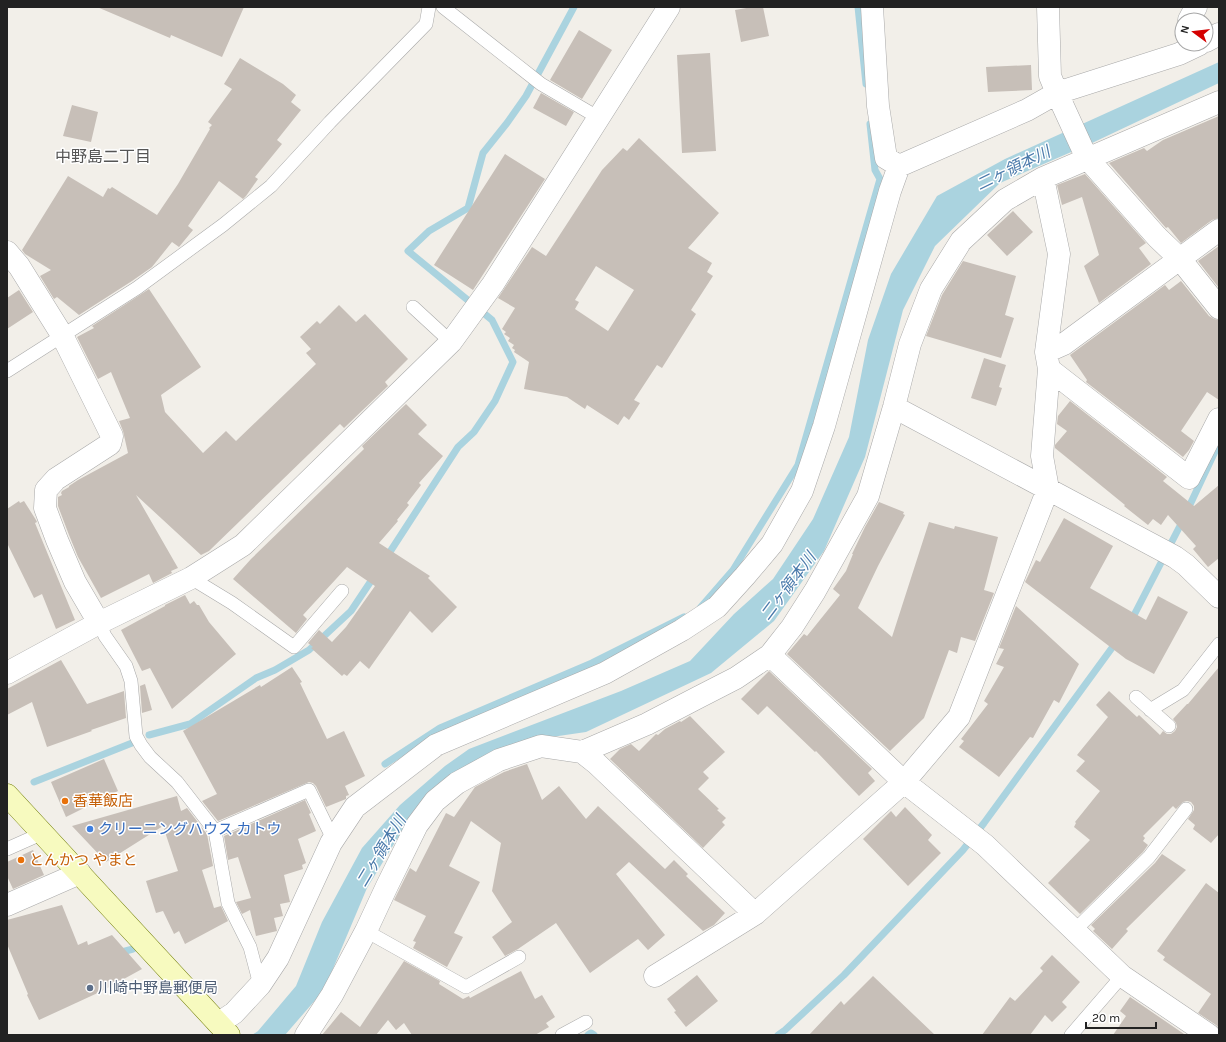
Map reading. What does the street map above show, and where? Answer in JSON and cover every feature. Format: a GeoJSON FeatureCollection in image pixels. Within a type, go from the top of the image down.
{"type":"FeatureCollection","features":[{"type":"Feature","properties":{"kind":"street"},"geometry":{"type":"LineString","coordinates":[[7,673],[99,623],[191,578],[243,545],[451,342],[493,284],[669,7]]}},
{"type":"Feature","properties":{"kind":"street"},"geometry":{"type":"LineString","coordinates":[[872,7],[878,106],[886,158],[899,166]]}},
{"type":"Feature","properties":{"kind":"street"},"geometry":{"type":"LineString","coordinates":[[1048,7],[1050,76],[1086,156],[1157,237],[1180,259],[1219,308]]}},
{"type":"Feature","properties":{"kind":"street"},"geometry":{"type":"LineString","coordinates":[[7,794],[80,873],[113,919],[225,1030],[234,1013],[260,985],[278,958],[332,841],[355,808],[436,745],[612,669],[682,630],[717,607],[772,544],[802,491],[824,426],[890,191],[899,166],[1027,110],[1060,100],[1174,52]]}},
{"type":"Feature","properties":{"kind":"street"},"geometry":{"type":"LineString","coordinates":[[582,752],[648,724],[736,678],[770,655],[792,627],[815,591],[868,496],[894,407],[910,344],[930,289],[961,242],[1006,200],[1043,178],[1086,156],[1219,102]]}},
{"type":"Feature","properties":{"kind":"street"},"geometry":{"type":"LineString","coordinates":[[655,976],[756,914],[904,782],[959,717],[1048,489],[1042,456],[1047,360],[1059,254],[1043,178]]}},
{"type":"Feature","properties":{"kind":"street"},"geometry":{"type":"LineString","coordinates":[[1047,360],[1064,344],[1219,230]]}},
{"type":"Feature","properties":{"kind":"street"},"geometry":{"type":"LineString","coordinates":[[7,252],[19,266],[62,335],[112,436],[110,444],[56,479],[46,490],[45,508],[75,582],[99,623]]}},
{"type":"Feature","properties":{"kind":"street"},"geometry":{"type":"LineString","coordinates":[[1047,360],[1189,478],[1219,419]]}},
{"type":"Feature","properties":{"kind":"street"},"geometry":{"type":"LineString","coordinates":[[894,407],[1167,553],[1186,565],[1219,597]]}},
{"type":"Feature","properties":{"kind":"street"},"geometry":{"type":"LineString","coordinates":[[770,655],[904,782],[985,845],[1122,976],[1209,1035]]}},
{"type":"Feature","properties":{"kind":"street"},"geometry":{"type":"LineString","coordinates":[[306,1035],[332,995],[366,931],[417,825],[435,801],[457,783],[499,760],[541,746],[582,752],[596,763],[756,914]]}},
{"type":"Feature","properties":{"kind":"street"},"geometry":{"type":"LineString","coordinates":[[7,905],[80,873]]}},
{"type":"Feature","properties":{"kind":"lane"},"geometry":{"type":"LineString","coordinates":[[7,371],[137,288],[223,225],[271,186],[330,122],[426,24],[429,7]]}},
{"type":"Feature","properties":{"kind":"lane"},"geometry":{"type":"LineString","coordinates":[[444,7],[541,84],[599,118]]}},
{"type":"Feature","properties":{"kind":"lane"},"geometry":{"type":"LineString","coordinates":[[413,307],[451,342]]}},
{"type":"Feature","properties":{"kind":"lane"},"geometry":{"type":"LineString","coordinates":[[191,578],[232,603],[294,647],[342,591]]}},
{"type":"Feature","properties":{"kind":"lane"},"geometry":{"type":"LineString","coordinates":[[99,623],[105,636],[126,666],[131,681],[136,736],[141,745],[150,757],[177,782],[215,831],[228,903],[250,947],[260,985]]}},
{"type":"Feature","properties":{"kind":"lane"},"geometry":{"type":"LineString","coordinates":[[1150,710],[1183,690],[1219,644]]}},
{"type":"Feature","properties":{"kind":"lane"},"geometry":{"type":"LineString","coordinates":[[1136,697],[1168,726]]}},
{"type":"Feature","properties":{"kind":"lane"},"geometry":{"type":"LineString","coordinates":[[215,831],[309,790],[332,841]]}},
{"type":"Feature","properties":{"kind":"lane"},"geometry":{"type":"LineString","coordinates":[[1075,930],[1149,857],[1186,809]]}},
{"type":"Feature","properties":{"kind":"lane"},"geometry":{"type":"LineString","coordinates":[[7,849],[43,833]]}},
{"type":"Feature","properties":{"kind":"lane"},"geometry":{"type":"LineString","coordinates":[[366,931],[466,987],[519,957]]}},
{"type":"Feature","properties":{"kind":"lane"},"geometry":{"type":"LineString","coordinates":[[1070,1035],[1122,976]]}},
{"type":"Feature","properties":{"kind":"lane"},"geometry":{"type":"LineString","coordinates":[[562,1035],[586,1022]]}},
{"type":"Feature","properties":{"kind":"water","name":"二ヶ領本川"},"geometry":{"type":"Polygon","coordinates":[[[1219,62],[1219,83],[1092,143],[1000,183],[935,246],[903,310],[865,457],[824,551],[774,621],[711,673],[586,732],[524,741],[457,771],[416,808],[367,888],[324,990],[285,1035],[252,1035],[258,1031],[296,986],[322,922],[362,848],[400,805],[445,766],[469,749],[621,691],[690,661],[734,614],[773,579],[813,519],[849,437],[868,340],[891,274],[937,196],[1005,159],[1219,62]]]}},
{"type":"Feature","properties":{"kind":"building"},"geometry":{"type":"Polygon","coordinates":[[[97,7],[244,7],[222,57],[171,35],[170,38],[97,7]]]}},
{"type":"Feature","properties":{"kind":"building"},"geometry":{"type":"Polygon","coordinates":[[[763,7],[769,36],[741,42],[735,10],[763,7]]]}},
{"type":"Feature","properties":{"kind":"building"},"geometry":{"type":"Polygon","coordinates":[[[579,30],[612,50],[582,99],[550,80],[579,30]]]}},
{"type":"Feature","properties":{"kind":"building"},"geometry":{"type":"Polygon","coordinates":[[[710,53],[716,151],[682,153],[677,55],[710,53]]]}},
{"type":"Feature","properties":{"kind":"building"},"geometry":{"type":"Polygon","coordinates":[[[240,58],[283,84],[296,95],[291,102],[301,110],[277,140],[282,144],[255,177],[258,179],[246,196],[243,199],[219,181],[188,226],[193,230],[179,247],[172,242],[152,267],[79,315],[57,297],[54,299],[40,276],[51,270],[25,254],[22,250],[68,176],[103,197],[108,188],[110,189],[112,187],[157,215],[178,184],[210,129],[209,128],[212,125],[208,122],[232,89],[224,84],[240,58]]]}},
{"type":"Feature","properties":{"kind":"building"},"geometry":{"type":"Polygon","coordinates":[[[1031,65],[1032,90],[988,92],[986,67],[1031,65]]]}},
{"type":"Feature","properties":{"kind":"building"},"geometry":{"type":"Polygon","coordinates":[[[541,93],[574,112],[566,126],[533,108],[541,93]]]}},
{"type":"Feature","properties":{"kind":"building"},"geometry":{"type":"Polygon","coordinates":[[[72,105],[98,112],[91,142],[63,136],[72,105]]]}},
{"type":"Feature","properties":{"kind":"building"},"geometry":{"type":"Polygon","coordinates":[[[1219,116],[1219,218],[1212,220],[1181,243],[1109,163],[1144,148],[1147,151],[1163,140],[1219,116]]]}},
{"type":"Feature","properties":{"kind":"building"},"geometry":{"type":"Polygon","coordinates":[[[639,138],[719,213],[688,248],[712,263],[707,272],[713,276],[691,310],[696,314],[662,368],[657,365],[634,400],[640,403],[629,420],[624,416],[618,425],[587,405],[585,409],[567,397],[524,389],[529,362],[514,352],[515,350],[512,348],[514,345],[508,341],[510,338],[504,334],[506,332],[502,329],[515,308],[498,298],[532,247],[546,256],[602,170],[623,148],[627,151],[639,138]],[[596,266],[575,300],[579,302],[575,309],[608,331],[634,290],[596,266]]]}},
{"type":"Feature","properties":{"kind":"building"},"geometry":{"type":"Polygon","coordinates":[[[505,154],[545,179],[473,290],[434,265],[505,154]]]}},
{"type":"Feature","properties":{"kind":"building"},"geometry":{"type":"Polygon","coordinates":[[[1085,174],[1146,243],[1139,248],[1151,264],[1099,303],[1084,266],[1099,255],[1082,197],[1062,205],[1057,185],[1085,174]]]}},
{"type":"Feature","properties":{"kind":"building"},"geometry":{"type":"Polygon","coordinates":[[[1013,211],[1033,232],[1007,256],[987,235],[1013,211]]]}},
{"type":"Feature","properties":{"kind":"building"},"geometry":{"type":"Polygon","coordinates":[[[1219,246],[1219,288],[1198,261],[1219,246]]]}},
{"type":"Feature","properties":{"kind":"building"},"geometry":{"type":"Polygon","coordinates":[[[963,261],[1016,276],[1005,315],[1014,318],[1001,358],[926,336],[942,295],[963,261]]]}},
{"type":"Feature","properties":{"kind":"building"},"geometry":{"type":"Polygon","coordinates":[[[1181,281],[1209,316],[1219,320],[1219,400],[1207,392],[1181,431],[1194,441],[1183,457],[1086,382],[1087,380],[1070,355],[1165,285],[1169,290],[1181,281]]]}},
{"type":"Feature","properties":{"kind":"building"},"geometry":{"type":"Polygon","coordinates":[[[149,289],[201,367],[161,395],[165,412],[203,453],[226,431],[236,441],[316,364],[306,353],[311,349],[300,337],[317,321],[320,324],[339,305],[356,322],[365,314],[408,359],[385,382],[388,386],[344,428],[340,424],[209,551],[201,555],[136,495],[178,568],[171,571],[172,573],[153,583],[149,574],[101,598],[78,557],[58,506],[58,497],[62,495],[62,491],[78,480],[128,453],[119,421],[130,418],[111,372],[98,379],[77,337],[94,328],[92,326],[149,289]]]}},
{"type":"Feature","properties":{"kind":"building"},"geometry":{"type":"Polygon","coordinates":[[[19,290],[33,312],[7,329],[7,298],[19,290]]]}},
{"type":"Feature","properties":{"kind":"building"},"geometry":{"type":"Polygon","coordinates":[[[984,358],[1006,365],[999,387],[1002,388],[996,406],[971,398],[984,358]]]}},
{"type":"Feature","properties":{"kind":"building"},"geometry":{"type":"Polygon","coordinates":[[[1070,401],[1167,477],[1163,481],[1194,506],[1219,485],[1219,558],[1208,567],[1193,549],[1196,546],[1168,515],[1161,525],[1153,519],[1148,525],[1055,448],[1055,445],[1067,431],[1057,424],[1058,416],[1070,401]]]}},
{"type":"Feature","properties":{"kind":"building"},"geometry":{"type":"Polygon","coordinates":[[[406,404],[427,425],[418,434],[443,456],[419,483],[421,485],[407,503],[409,505],[397,520],[398,521],[379,543],[430,576],[428,578],[457,607],[432,633],[410,611],[369,669],[360,661],[347,676],[344,674],[342,676],[311,648],[313,647],[308,643],[319,630],[332,642],[346,627],[375,586],[347,567],[303,615],[307,619],[296,633],[233,579],[251,559],[364,449],[362,446],[406,404]]]}},
{"type":"Feature","properties":{"kind":"building"},"geometry":{"type":"Polygon","coordinates":[[[19,501],[20,503],[24,501],[37,522],[35,523],[75,620],[56,629],[42,594],[34,598],[7,543],[7,509],[19,501]]]}},
{"type":"Feature","properties":{"kind":"building"},"geometry":{"type":"Polygon","coordinates":[[[879,502],[904,512],[903,514],[905,515],[858,608],[892,637],[929,522],[954,529],[955,526],[998,537],[984,590],[994,593],[975,641],[961,637],[957,653],[949,650],[924,718],[890,751],[787,654],[804,634],[807,636],[840,595],[833,589],[846,571],[852,554],[879,502]]]}},
{"type":"Feature","properties":{"kind":"building"},"geometry":{"type":"Polygon","coordinates":[[[1064,518],[1113,546],[1090,588],[1146,620],[1158,596],[1188,612],[1154,674],[1126,659],[1025,582],[1036,560],[1040,562],[1064,518]]]}},
{"type":"Feature","properties":{"kind":"building"},"geometry":{"type":"Polygon","coordinates":[[[185,595],[190,604],[194,601],[197,605],[199,605],[209,622],[236,654],[172,709],[150,668],[142,671],[121,630],[185,595]]]}},
{"type":"Feature","properties":{"kind":"building"},"geometry":{"type":"Polygon","coordinates":[[[1016,606],[1079,664],[1059,703],[1054,700],[1033,738],[1030,737],[999,777],[959,747],[964,741],[961,739],[988,704],[984,701],[1004,667],[996,664],[1004,649],[999,648],[1016,606]]]}},
{"type":"Feature","properties":{"kind":"building"},"geometry":{"type":"Polygon","coordinates":[[[61,660],[87,704],[124,691],[126,718],[47,747],[32,702],[7,715],[7,689],[61,660]]]}},
{"type":"Feature","properties":{"kind":"building"},"geometry":{"type":"Polygon","coordinates":[[[292,667],[302,682],[300,683],[327,739],[344,731],[365,776],[345,786],[349,795],[346,796],[346,799],[326,807],[316,786],[309,782],[218,821],[202,801],[217,794],[183,731],[260,685],[261,687],[292,667]]]}},
{"type":"Feature","properties":{"kind":"building"},"geometry":{"type":"Polygon","coordinates":[[[1219,667],[1219,834],[1211,843],[1193,829],[1195,825],[1188,819],[1194,810],[1194,806],[1191,802],[1183,802],[1176,809],[1173,806],[1143,836],[1145,838],[1143,841],[1148,845],[1143,852],[1080,914],[1048,883],[1090,840],[1074,827],[1075,822],[1100,791],[1076,771],[1085,761],[1077,755],[1108,717],[1096,705],[1109,691],[1137,717],[1139,715],[1160,735],[1163,731],[1167,734],[1171,734],[1177,727],[1173,719],[1188,704],[1219,667]]]}},
{"type":"Feature","properties":{"kind":"building"},"geometry":{"type":"Polygon","coordinates":[[[769,671],[872,769],[868,773],[875,781],[859,796],[816,751],[815,752],[767,706],[758,715],[741,699],[769,671]]]}},
{"type":"Feature","properties":{"kind":"building"},"geometry":{"type":"Polygon","coordinates":[[[145,684],[152,710],[142,713],[140,686],[145,684]]]}},
{"type":"Feature","properties":{"kind":"building"},"geometry":{"type":"Polygon","coordinates":[[[690,716],[725,752],[703,772],[709,778],[698,789],[719,809],[717,810],[726,818],[722,822],[725,825],[703,848],[610,759],[620,749],[631,744],[639,751],[656,734],[658,735],[665,729],[690,716]]]}},
{"type":"Feature","properties":{"kind":"building"},"geometry":{"type":"Polygon","coordinates":[[[104,759],[118,791],[66,817],[51,782],[104,759]]]}},
{"type":"Feature","properties":{"kind":"building"},"geometry":{"type":"Polygon","coordinates":[[[527,764],[542,800],[559,786],[586,819],[598,806],[665,869],[674,860],[688,874],[686,876],[725,913],[714,925],[703,931],[629,862],[616,874],[665,935],[648,950],[638,939],[590,973],[556,923],[505,956],[492,937],[512,922],[492,891],[501,843],[471,821],[449,866],[480,882],[454,933],[463,937],[447,967],[413,948],[416,942],[413,941],[426,916],[394,900],[410,868],[416,872],[446,813],[454,817],[475,787],[504,772],[527,764]]]}},
{"type":"Feature","properties":{"kind":"building"},"geometry":{"type":"Polygon","coordinates":[[[177,796],[181,811],[187,808],[207,834],[213,866],[202,870],[214,908],[221,906],[228,921],[185,944],[179,931],[174,934],[163,911],[156,913],[146,881],[178,871],[163,826],[106,862],[72,826],[177,796]]]}},
{"type":"Feature","properties":{"kind":"building"},"geometry":{"type":"Polygon","coordinates":[[[305,800],[311,813],[309,814],[316,831],[298,839],[306,863],[302,865],[303,869],[284,875],[290,902],[280,904],[283,916],[274,918],[277,931],[256,936],[250,910],[242,914],[236,902],[251,898],[238,857],[228,860],[224,836],[305,800]]]}},
{"type":"Feature","properties":{"kind":"building"},"geometry":{"type":"Polygon","coordinates":[[[905,807],[932,835],[928,840],[941,853],[908,886],[863,839],[891,811],[896,817],[905,807]]]}},
{"type":"Feature","properties":{"kind":"building"},"geometry":{"type":"Polygon","coordinates":[[[33,850],[44,875],[13,889],[7,876],[7,862],[33,850]]]}},
{"type":"Feature","properties":{"kind":"building"},"geometry":{"type":"Polygon","coordinates":[[[1162,854],[1186,870],[1126,929],[1128,931],[1112,949],[1093,931],[1095,929],[1091,925],[1155,863],[1162,854]]]}},
{"type":"Feature","properties":{"kind":"building"},"geometry":{"type":"Polygon","coordinates":[[[1206,883],[1219,893],[1219,1028],[1198,1013],[1211,994],[1163,960],[1165,957],[1157,951],[1206,883]]]}},
{"type":"Feature","properties":{"kind":"building"},"geometry":{"type":"Polygon","coordinates":[[[62,905],[78,945],[87,941],[88,945],[112,935],[142,969],[102,991],[39,1020],[27,995],[28,994],[7,944],[7,920],[62,905]]]}},
{"type":"Feature","properties":{"kind":"building"},"geometry":{"type":"Polygon","coordinates":[[[1052,955],[1080,982],[1062,1002],[1067,1007],[1052,1022],[1045,1015],[1030,1035],[982,1035],[1010,997],[1015,1001],[1043,971],[1040,968],[1052,955]]]}},
{"type":"Feature","properties":{"kind":"building"},"geometry":{"type":"Polygon","coordinates":[[[404,961],[440,981],[439,984],[463,999],[469,996],[470,998],[521,971],[535,999],[542,995],[555,1017],[546,1023],[549,1027],[535,1035],[412,1035],[404,1023],[396,1030],[388,1020],[376,1035],[322,1035],[341,1012],[360,1027],[404,961]]]}},
{"type":"Feature","properties":{"kind":"building"},"geometry":{"type":"Polygon","coordinates":[[[697,975],[718,1001],[686,1027],[674,1012],[676,1011],[667,999],[697,975]]]}},
{"type":"Feature","properties":{"kind":"building"},"geometry":{"type":"Polygon","coordinates":[[[873,976],[935,1035],[809,1035],[841,1001],[844,1005],[873,976]]]}},
{"type":"Feature","properties":{"kind":"building"},"geometry":{"type":"Polygon","coordinates":[[[1130,997],[1187,1035],[1113,1035],[1126,1016],[1120,1011],[1130,997]]]}},
{"type":"Feature","properties":{"kind":"waterway"},"geometry":{"type":"LineString","coordinates":[[386,558],[458,447],[474,432],[495,401],[513,362],[492,320],[408,251],[429,231],[468,208],[483,153],[526,96],[574,7]]}},
{"type":"Feature","properties":{"kind":"waterway"},"geometry":{"type":"LineString","coordinates":[[858,7],[866,84]]}},
{"type":"Feature","properties":{"kind":"waterway"},"geometry":{"type":"LineString","coordinates":[[700,608],[733,570],[798,465],[880,179],[875,170],[870,124]]}},
{"type":"Feature","properties":{"kind":"waterway"},"geometry":{"type":"LineString","coordinates":[[1187,511],[1219,443]]}},
{"type":"Feature","properties":{"kind":"waterway"},"geometry":{"type":"LineString","coordinates":[[1131,621],[1183,520]]}},
{"type":"Feature","properties":{"kind":"waterway"},"geometry":{"type":"LineString","coordinates":[[149,735],[190,724],[256,678],[275,670],[309,650],[351,611],[375,575]]}},
{"type":"Feature","properties":{"kind":"waterway"},"geometry":{"type":"LineString","coordinates":[[385,764],[440,728],[592,663],[684,617]]}},
{"type":"Feature","properties":{"kind":"waterway"},"geometry":{"type":"LineString","coordinates":[[778,1035],[844,975],[963,850],[1117,641]]}},
{"type":"Feature","properties":{"kind":"waterway"},"geometry":{"type":"LineString","coordinates":[[34,782],[132,743]]}},
{"type":"Feature","properties":{"kind":"waterway"},"geometry":{"type":"LineString","coordinates":[[118,953],[133,949]]}},
{"type":"Feature","properties":{"kind":"waterway"},"geometry":{"type":"LineString","coordinates":[[588,1035],[591,1033],[594,1035]]}},
{"type":"Feature","properties":{"kind":"place","name":"香華飯店"},"geometry":{"type":"Point","coordinates":[65,801]}},
{"type":"Feature","properties":{"kind":"place","name":"クリーニングハウス カトウ"},"geometry":{"type":"Point","coordinates":[90,829]}},
{"type":"Feature","properties":{"kind":"place","name":"とんかつ やまと"},"geometry":{"type":"Point","coordinates":[21,860]}},
{"type":"Feature","properties":{"kind":"place","name":"川崎中野島郵便局"},"geometry":{"type":"Point","coordinates":[90,988]}},
{"type":"Feature","properties":{"kind":"district","name":"中野島二丁目"},"geometry":{"type":"Point","coordinates":[103,156]}}]}
